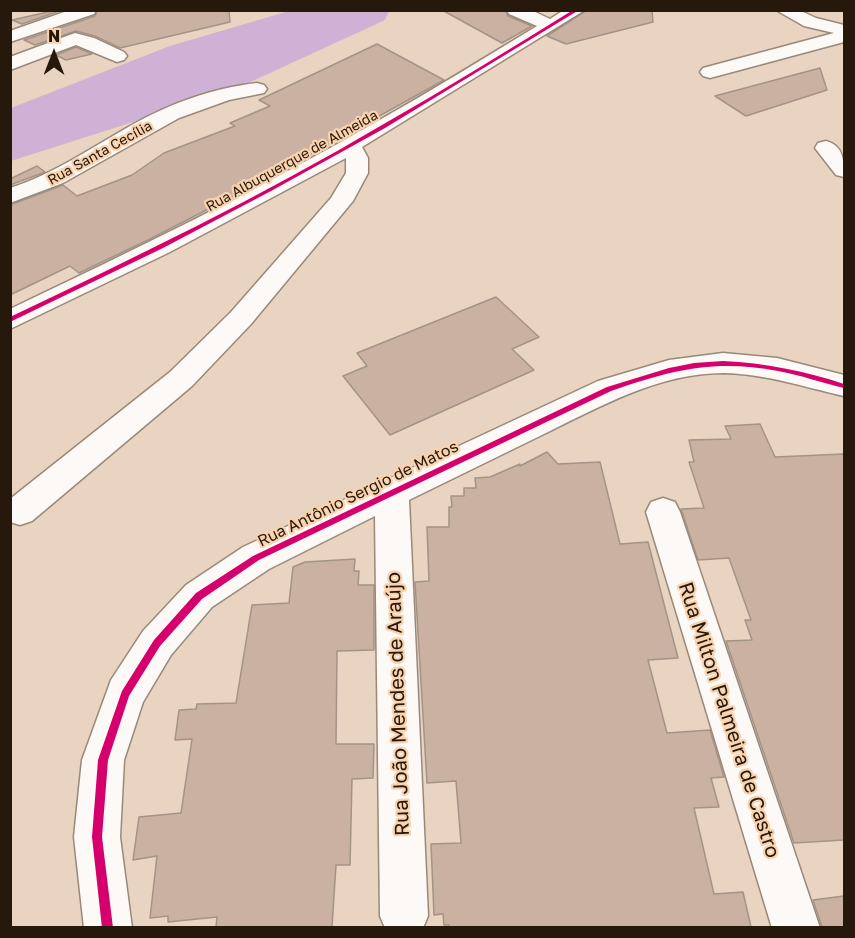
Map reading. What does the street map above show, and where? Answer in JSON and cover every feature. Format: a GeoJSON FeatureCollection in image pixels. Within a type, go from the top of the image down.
{"type":"FeatureCollection","features":[{"type":"Feature","properties":{"kind":"street"},"geometry":{"type":"LineString","coordinates":[[10,37],[88,10]]}},
{"type":"Feature","properties":{"kind":"street"},"geometry":{"type":"LineString","coordinates":[[515,10],[550,25]]}},
{"type":"Feature","properties":{"kind":"street","name":"Rua Albuquerque de Almeida"},"geometry":{"type":"LineString","coordinates":[[10,320],[162,247],[350,145],[577,10]]}},
{"type":"Feature","properties":{"kind":"street"},"geometry":{"type":"LineString","coordinates":[[784,10],[810,22],[844,30]]}},
{"type":"Feature","properties":{"kind":"street"},"geometry":{"type":"LineString","coordinates":[[10,21],[33,29]]}},
{"type":"Feature","properties":{"kind":"street"},"geometry":{"type":"LineString","coordinates":[[710,72],[844,36]]}},
{"type":"Feature","properties":{"kind":"street"},"geometry":{"type":"LineString","coordinates":[[10,64],[75,39],[87,42],[117,57]]}},
{"type":"Feature","properties":{"kind":"street","name":"Rua Santa Cecília"},"geometry":{"type":"LineString","coordinates":[[10,196],[46,184],[147,126],[231,91],[257,88]]}},
{"type":"Feature","properties":{"kind":"street"},"geometry":{"type":"LineString","coordinates":[[20,511],[182,379],[241,318],[341,201],[357,173],[357,158],[350,145]]}},
{"type":"Feature","properties":{"kind":"street"},"geometry":{"type":"LineString","coordinates":[[826,148],[844,170]]}},
{"type":"Feature","properties":{"kind":"street","name":"Rua Antônio Sergio de Matos"},"geometry":{"type":"LineString","coordinates":[[108,927],[97,837],[103,760],[125,694],[157,643],[199,596],[256,558],[609,389],[663,371],[710,363],[758,366],[816,376],[844,386]]}},
{"type":"Feature","properties":{"kind":"street","name":"Rua João Mendes de Araújo"},"geometry":{"type":"LineString","coordinates":[[392,493],[404,916]]}},
{"type":"Feature","properties":{"kind":"street","name":"Rua Milton Palmeira de Castro"},"geometry":{"type":"LineString","coordinates":[[663,512],[796,927]]}},
{"type":"Feature","properties":{"kind":"shaded area"},"geometry":{"type":"Polygon","coordinates":[[[289,11],[389,11],[385,20],[233,90],[11,161],[11,108],[170,46],[289,11]]]}},
{"type":"Feature","properties":{"kind":"building"},"geometry":{"type":"Polygon","coordinates":[[[62,10],[22,24],[12,20],[62,10]]]}},
{"type":"Feature","properties":{"kind":"building"},"geometry":{"type":"Polygon","coordinates":[[[98,10],[229,10],[230,22],[120,48],[95,36],[76,31],[35,45],[24,40],[95,16],[98,10]]]}},
{"type":"Feature","properties":{"kind":"building"},"geometry":{"type":"Polygon","coordinates":[[[442,10],[505,10],[508,16],[532,26],[502,43],[442,10]]]}},
{"type":"Feature","properties":{"kind":"building"},"geometry":{"type":"Polygon","coordinates":[[[587,10],[652,10],[653,22],[566,44],[547,36],[587,10]]]}},
{"type":"Feature","properties":{"kind":"building"},"geometry":{"type":"Polygon","coordinates":[[[377,44],[444,80],[259,183],[148,240],[79,273],[70,266],[10,295],[10,205],[63,185],[77,196],[132,175],[164,153],[235,126],[230,123],[270,106],[259,100],[377,44]]]}},
{"type":"Feature","properties":{"kind":"building"},"geometry":{"type":"Polygon","coordinates":[[[76,47],[92,54],[66,60],[56,55],[76,47]]]}},
{"type":"Feature","properties":{"kind":"building"},"geometry":{"type":"Polygon","coordinates":[[[820,68],[827,90],[746,116],[715,96],[820,68]]]}},
{"type":"Feature","properties":{"kind":"building"},"geometry":{"type":"Polygon","coordinates":[[[37,166],[45,172],[10,185],[10,179],[37,166]]]}},
{"type":"Feature","properties":{"kind":"building"},"geometry":{"type":"Polygon","coordinates":[[[496,297],[539,337],[512,349],[534,370],[390,435],[343,376],[367,366],[357,353],[496,297]]]}},
{"type":"Feature","properties":{"kind":"building"},"geometry":{"type":"Polygon","coordinates":[[[760,424],[775,457],[844,454],[844,840],[794,843],[726,641],[752,640],[745,620],[751,620],[729,558],[698,560],[681,509],[704,508],[689,462],[694,462],[689,440],[731,439],[725,426],[760,424]]]}},
{"type":"Feature","properties":{"kind":"building"},"geometry":{"type":"Polygon","coordinates":[[[547,452],[558,464],[600,462],[620,544],[648,542],[678,658],[648,660],[667,733],[710,730],[724,777],[711,778],[719,807],[694,808],[714,894],[743,892],[751,927],[449,927],[449,925],[444,925],[443,914],[434,915],[431,844],[461,843],[456,781],[427,783],[415,582],[429,581],[427,527],[449,527],[451,496],[464,496],[464,488],[476,488],[475,478],[490,477],[520,464],[520,466],[547,452]]]}},
{"type":"Feature","properties":{"kind":"building"},"geometry":{"type":"Polygon","coordinates":[[[355,559],[354,571],[359,571],[358,585],[374,585],[374,650],[337,651],[336,744],[374,744],[373,778],[352,779],[350,865],[336,865],[332,927],[216,927],[217,917],[168,922],[168,916],[150,918],[157,856],[133,860],[139,817],[181,813],[192,739],[175,740],[179,710],[196,709],[197,704],[236,703],[252,605],[289,603],[293,567],[305,562],[355,559]]]}},
{"type":"Feature","properties":{"kind":"building"},"geometry":{"type":"Polygon","coordinates":[[[844,896],[844,927],[822,927],[813,900],[844,896]]]}},
{"type":"Feature","properties":{"kind":"cycle path"},"geometry":{"type":"LineString","coordinates":[[10,320],[161,247],[269,190],[383,127],[577,10]]}},
{"type":"Feature","properties":{"kind":"cycle path"},"geometry":{"type":"LineString","coordinates":[[108,928],[97,837],[103,760],[125,694],[157,643],[199,596],[256,558],[609,389],[633,381],[682,368],[723,363],[777,369],[844,386]]}}]}
